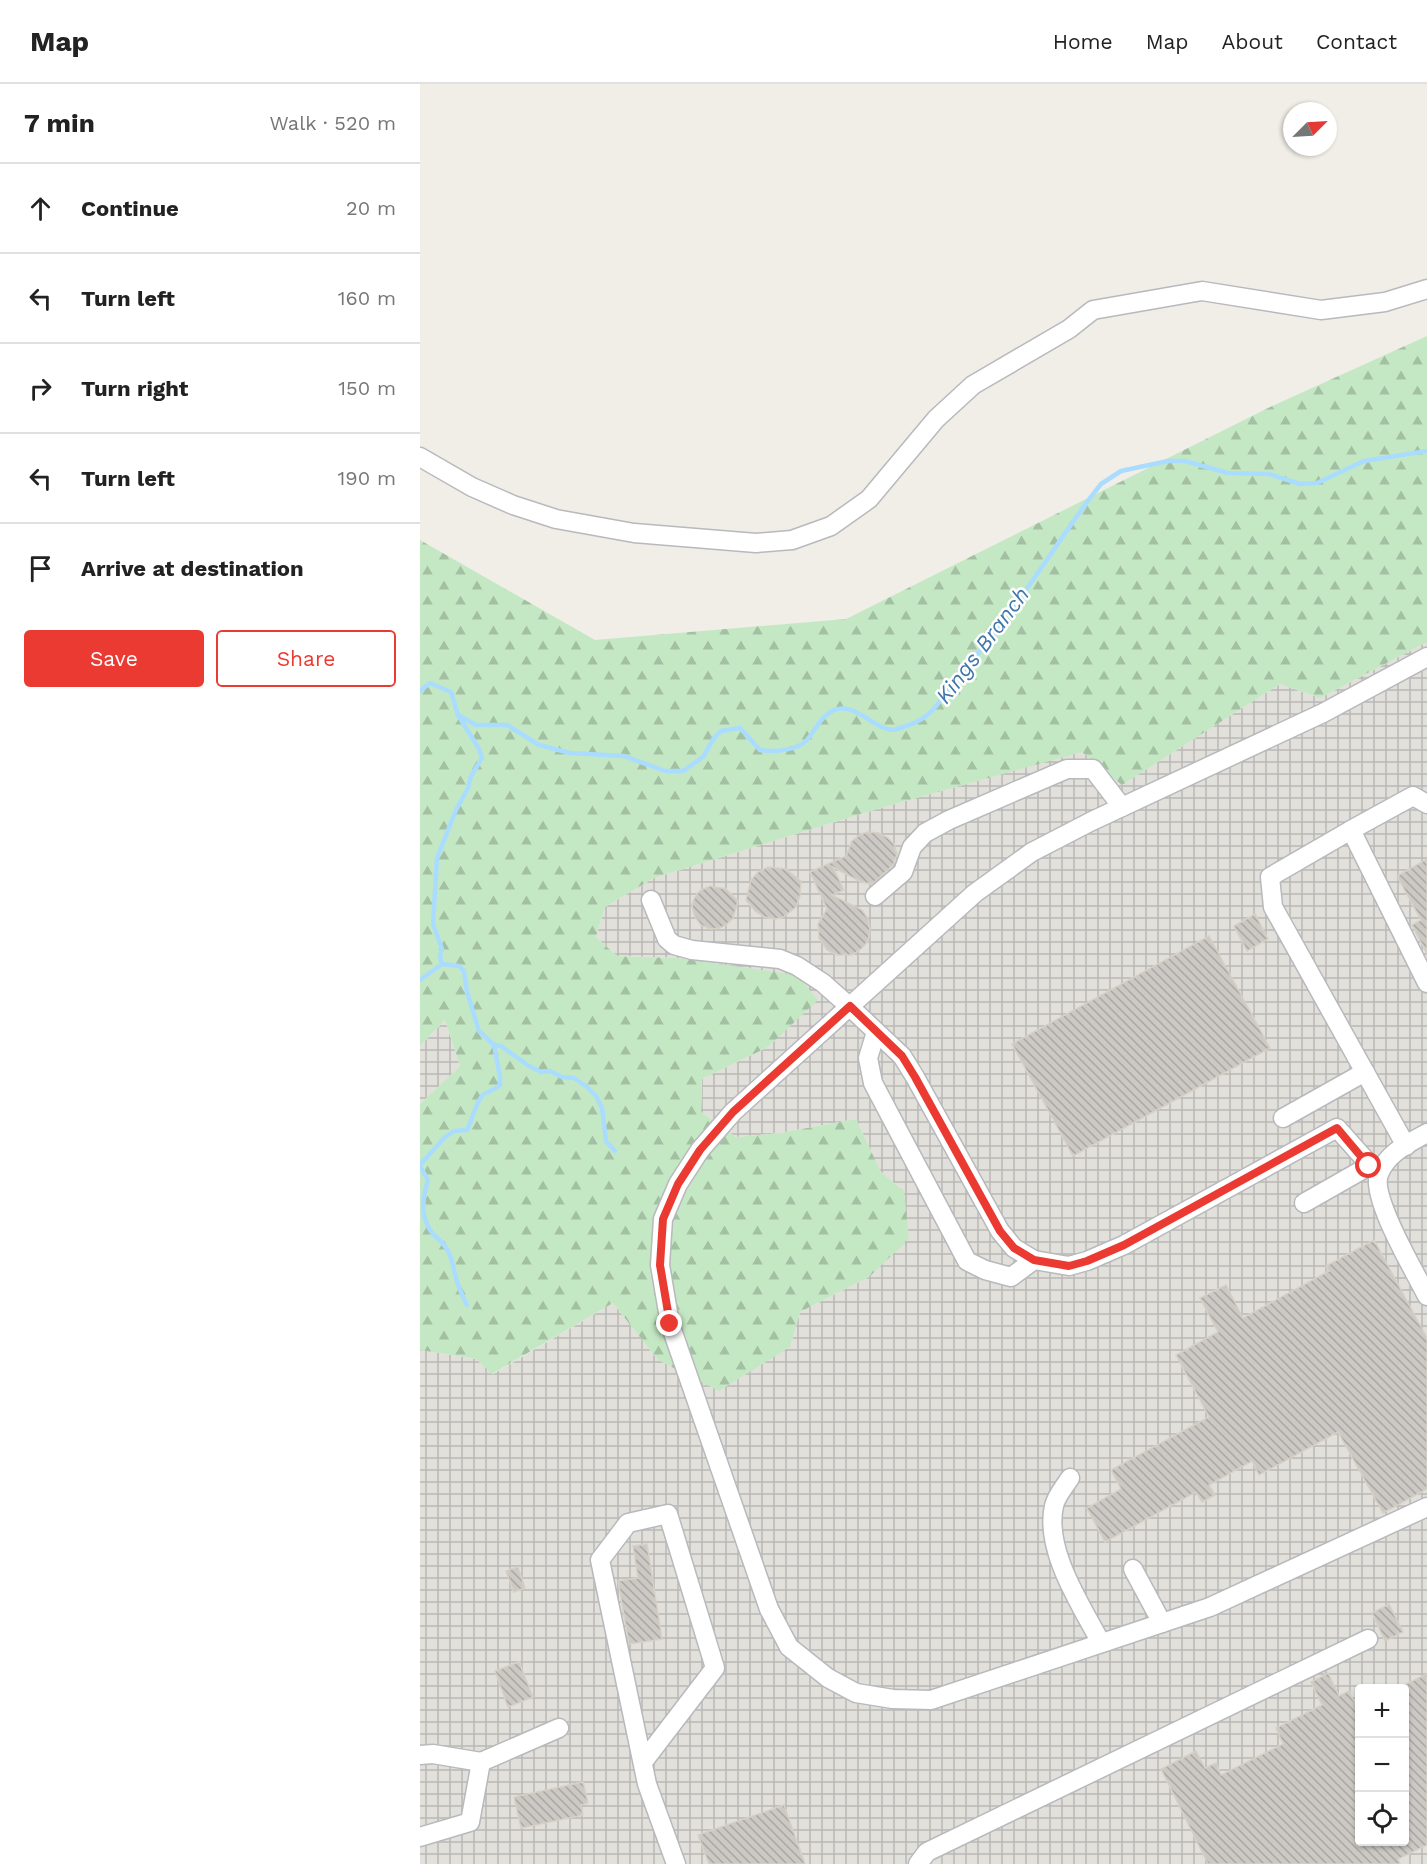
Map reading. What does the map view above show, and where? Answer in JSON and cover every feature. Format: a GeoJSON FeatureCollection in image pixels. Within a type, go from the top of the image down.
{"type":"FeatureCollection","features":[{"type":"Feature","properties":{"kind":"street"},"geometry":{"type":"LineString","coordinates":[[420,457],[472,488],[556,519],[634,533],[756,543],[792,540],[831,526],[869,499],[936,419],[973,385],[1069,330],[1093,310],[1202,291],[1321,310],[1386,302],[1427,289]]}},
{"type":"Feature","properties":{"kind":"street"},"geometry":{"type":"LineString","coordinates":[[1427,657],[1323,713],[1122,807],[1032,852],[975,892],[733,1112],[700,1150],[678,1184],[663,1219],[660,1265],[670,1324],[769,1609],[789,1647],[828,1678],[855,1693],[894,1699],[931,1700],[1210,1607],[1427,1507]]}},
{"type":"Feature","properties":{"kind":"street"},"geometry":{"type":"LineString","coordinates":[[875,896],[903,872],[912,847],[925,833],[949,819],[1067,769],[1093,769],[1122,807]]}},
{"type":"Feature","properties":{"kind":"street"},"geometry":{"type":"LineString","coordinates":[[1406,1146],[1273,907],[1270,877],[1352,830],[1422,797]]}},
{"type":"Feature","properties":{"kind":"street"},"geometry":{"type":"LineString","coordinates":[[1352,830],[1426,979]]}},
{"type":"Feature","properties":{"kind":"street"},"geometry":{"type":"LineString","coordinates":[[651,900],[667,939],[675,945],[692,950],[780,959],[797,966],[850,1006],[902,1056],[1000,1231],[1014,1248],[1034,1260],[1069,1266],[1124,1245],[1337,1128],[1374,1170],[1383,1209],[1427,1296]]}},
{"type":"Feature","properties":{"kind":"street"},"geometry":{"type":"LineString","coordinates":[[876,1032],[868,1058],[873,1083],[967,1261],[985,1270],[1011,1277],[1034,1260]]}},
{"type":"Feature","properties":{"kind":"street"},"geometry":{"type":"LineString","coordinates":[[1283,1118],[1365,1072]]}},
{"type":"Feature","properties":{"kind":"street"},"geometry":{"type":"LineString","coordinates":[[1304,1203],[1374,1170],[1391,1155],[1427,1133]]}},
{"type":"Feature","properties":{"kind":"street"},"geometry":{"type":"LineString","coordinates":[[1070,1478],[1054,1504],[1053,1533],[1066,1577],[1101,1643]]}},
{"type":"Feature","properties":{"kind":"street"},"geometry":{"type":"LineString","coordinates":[[643,1762],[715,1668],[668,1514],[628,1523],[600,1560],[647,1784],[676,1864]]}},
{"type":"Feature","properties":{"kind":"street"},"geometry":{"type":"LineString","coordinates":[[1133,1569],[1162,1623]]}},
{"type":"Feature","properties":{"kind":"street"},"geometry":{"type":"LineString","coordinates":[[918,1864],[927,1852],[1368,1639]]}},
{"type":"Feature","properties":{"kind":"street"},"geometry":{"type":"LineString","coordinates":[[420,1755],[433,1754],[481,1762],[560,1728]]}},
{"type":"Feature","properties":{"kind":"street"},"geometry":{"type":"LineString","coordinates":[[420,1837],[470,1822],[481,1762]]}},
{"type":"Feature","properties":{"kind":"shaded area"},"geometry":{"type":"Polygon","coordinates":[[[1427,642],[1427,1864],[420,1864],[420,1350],[476,1359],[493,1374],[613,1303],[658,1360],[790,1347],[800,1312],[869,1277],[904,1191],[881,1172],[856,1119],[780,1133],[736,1137],[701,1112],[702,1079],[768,1047],[817,999],[797,976],[677,958],[617,956],[596,937],[605,907],[654,878],[877,809],[1083,751],[1123,784],[1280,684],[1320,698],[1427,642]]]}},
{"type":"Feature","properties":{"kind":"shaded area"},"geometry":{"type":"Polygon","coordinates":[[[445,1020],[460,1066],[420,1104],[420,1046],[445,1020]]]}},
{"type":"Feature","properties":{"kind":"green space"},"geometry":{"type":"Polygon","coordinates":[[[1427,336],[1427,642],[1320,698],[1280,684],[1122,785],[1082,752],[877,809],[654,878],[605,907],[596,937],[617,956],[677,958],[797,975],[818,1000],[768,1047],[702,1079],[701,1112],[736,1137],[780,1133],[856,1119],[881,1172],[904,1191],[909,1239],[869,1277],[800,1312],[790,1347],[719,1391],[658,1360],[613,1303],[492,1374],[476,1359],[420,1350],[420,1104],[460,1066],[445,1020],[420,1046],[420,540],[595,640],[846,619],[1268,408],[1427,336]]]}},
{"type":"Feature","properties":{"kind":"building"},"geometry":{"type":"Polygon","coordinates":[[[868,832],[879,833],[888,838],[894,844],[897,854],[893,865],[872,884],[861,882],[833,867],[844,890],[832,895],[862,910],[868,919],[870,930],[868,941],[861,949],[852,955],[837,955],[827,950],[819,938],[818,924],[827,909],[810,872],[846,856],[852,841],[868,832]]]}},
{"type":"Feature","properties":{"kind":"building"},"geometry":{"type":"Polygon","coordinates":[[[1427,859],[1427,954],[1412,925],[1421,920],[1397,876],[1427,859]]]}},
{"type":"Feature","properties":{"kind":"building"},"geometry":{"type":"Polygon","coordinates":[[[768,867],[786,869],[801,881],[800,896],[796,907],[782,918],[764,917],[755,911],[746,900],[751,880],[758,872],[768,867]]]}},
{"type":"Feature","properties":{"kind":"building"},"geometry":{"type":"Polygon","coordinates":[[[710,886],[726,889],[738,901],[733,918],[720,928],[710,929],[701,925],[693,911],[692,904],[696,895],[710,886]]]}},
{"type":"Feature","properties":{"kind":"building"},"geometry":{"type":"Polygon","coordinates":[[[1255,914],[1268,939],[1247,951],[1234,926],[1255,914]]]}},
{"type":"Feature","properties":{"kind":"building"},"geometry":{"type":"Polygon","coordinates":[[[1209,936],[1270,1048],[1073,1156],[1012,1044],[1209,936]]]}},
{"type":"Feature","properties":{"kind":"building"},"geometry":{"type":"Polygon","coordinates":[[[1374,1240],[1427,1338],[1427,1489],[1383,1513],[1338,1432],[1259,1475],[1252,1461],[1209,1485],[1215,1495],[1202,1502],[1196,1492],[1105,1542],[1087,1508],[1121,1489],[1111,1470],[1209,1417],[1176,1355],[1218,1332],[1200,1298],[1226,1285],[1243,1318],[1329,1271],[1326,1266],[1374,1240]]]}},
{"type":"Feature","properties":{"kind":"building"},"geometry":{"type":"Polygon","coordinates":[[[647,1544],[662,1639],[629,1644],[618,1581],[638,1578],[633,1546],[647,1544]]]}},
{"type":"Feature","properties":{"kind":"building"},"geometry":{"type":"Polygon","coordinates":[[[518,1567],[525,1588],[514,1592],[506,1571],[518,1567]]]}},
{"type":"Feature","properties":{"kind":"building"},"geometry":{"type":"Polygon","coordinates":[[[1389,1604],[1403,1632],[1385,1641],[1372,1613],[1389,1604]]]}},
{"type":"Feature","properties":{"kind":"building"},"geometry":{"type":"Polygon","coordinates":[[[519,1662],[533,1697],[508,1707],[495,1671],[519,1662]]]}},
{"type":"Feature","properties":{"kind":"building"},"geometry":{"type":"Polygon","coordinates":[[[1328,1673],[1339,1696],[1349,1691],[1355,1704],[1355,1846],[1409,1846],[1409,1684],[1406,1684],[1427,1674],[1427,1845],[1398,1859],[1400,1864],[1208,1864],[1161,1769],[1196,1751],[1205,1768],[1216,1763],[1221,1775],[1283,1744],[1276,1728],[1322,1705],[1311,1682],[1328,1673]]]}},
{"type":"Feature","properties":{"kind":"building"},"geometry":{"type":"Polygon","coordinates":[[[583,1782],[588,1803],[581,1805],[583,1815],[521,1828],[514,1797],[583,1782]]]}},
{"type":"Feature","properties":{"kind":"building"},"geometry":{"type":"Polygon","coordinates":[[[784,1805],[805,1864],[709,1864],[698,1835],[784,1805]]]}},
{"type":"Feature","properties":{"kind":"waterway","name":"Kings Branch"},"geometry":{"type":"LineString","coordinates":[[458,715],[476,725],[507,725],[539,745],[570,753],[624,756],[665,771],[683,771],[703,757],[721,731],[740,728],[760,750],[791,749],[803,744],[829,713],[843,708],[882,727],[890,730],[897,729],[920,720],[931,712],[956,676],[981,650],[1009,614],[1101,484],[1121,471],[1168,461],[1185,461],[1228,473],[1269,474],[1300,484],[1317,483],[1364,461],[1427,451]]}},
{"type":"Feature","properties":{"kind":"waterway"},"geometry":{"type":"LineString","coordinates":[[420,691],[430,683],[451,692],[458,715],[482,758],[471,776],[468,788],[456,810],[437,858],[433,924],[442,949],[440,956],[442,964]]}},
{"type":"Feature","properties":{"kind":"waterway"},"geometry":{"type":"LineString","coordinates":[[420,980],[442,964],[459,966],[464,971],[467,992],[479,1031],[494,1045],[501,1046],[529,1066],[541,1072],[550,1071],[562,1077],[574,1078],[587,1087],[596,1096],[602,1108],[606,1141],[615,1151]]}},
{"type":"Feature","properties":{"kind":"waterway"},"geometry":{"type":"LineString","coordinates":[[420,1165],[445,1137],[454,1131],[467,1130],[481,1097],[500,1085],[494,1045]]}},
{"type":"Feature","properties":{"kind":"waterway"},"geometry":{"type":"LineString","coordinates":[[420,1166],[428,1180],[424,1194],[426,1221],[433,1234],[448,1251],[458,1286],[467,1305]]}},
{"type":"Feature","properties":{"kind":"route"},"geometry":{"type":"LineString","coordinates":[[670,1324],[660,1265],[663,1219],[678,1184],[700,1150],[733,1112],[850,1006],[902,1056],[1000,1231],[1014,1248],[1034,1260],[1069,1266],[1124,1245],[1337,1128],[1369,1166]]}}]}
